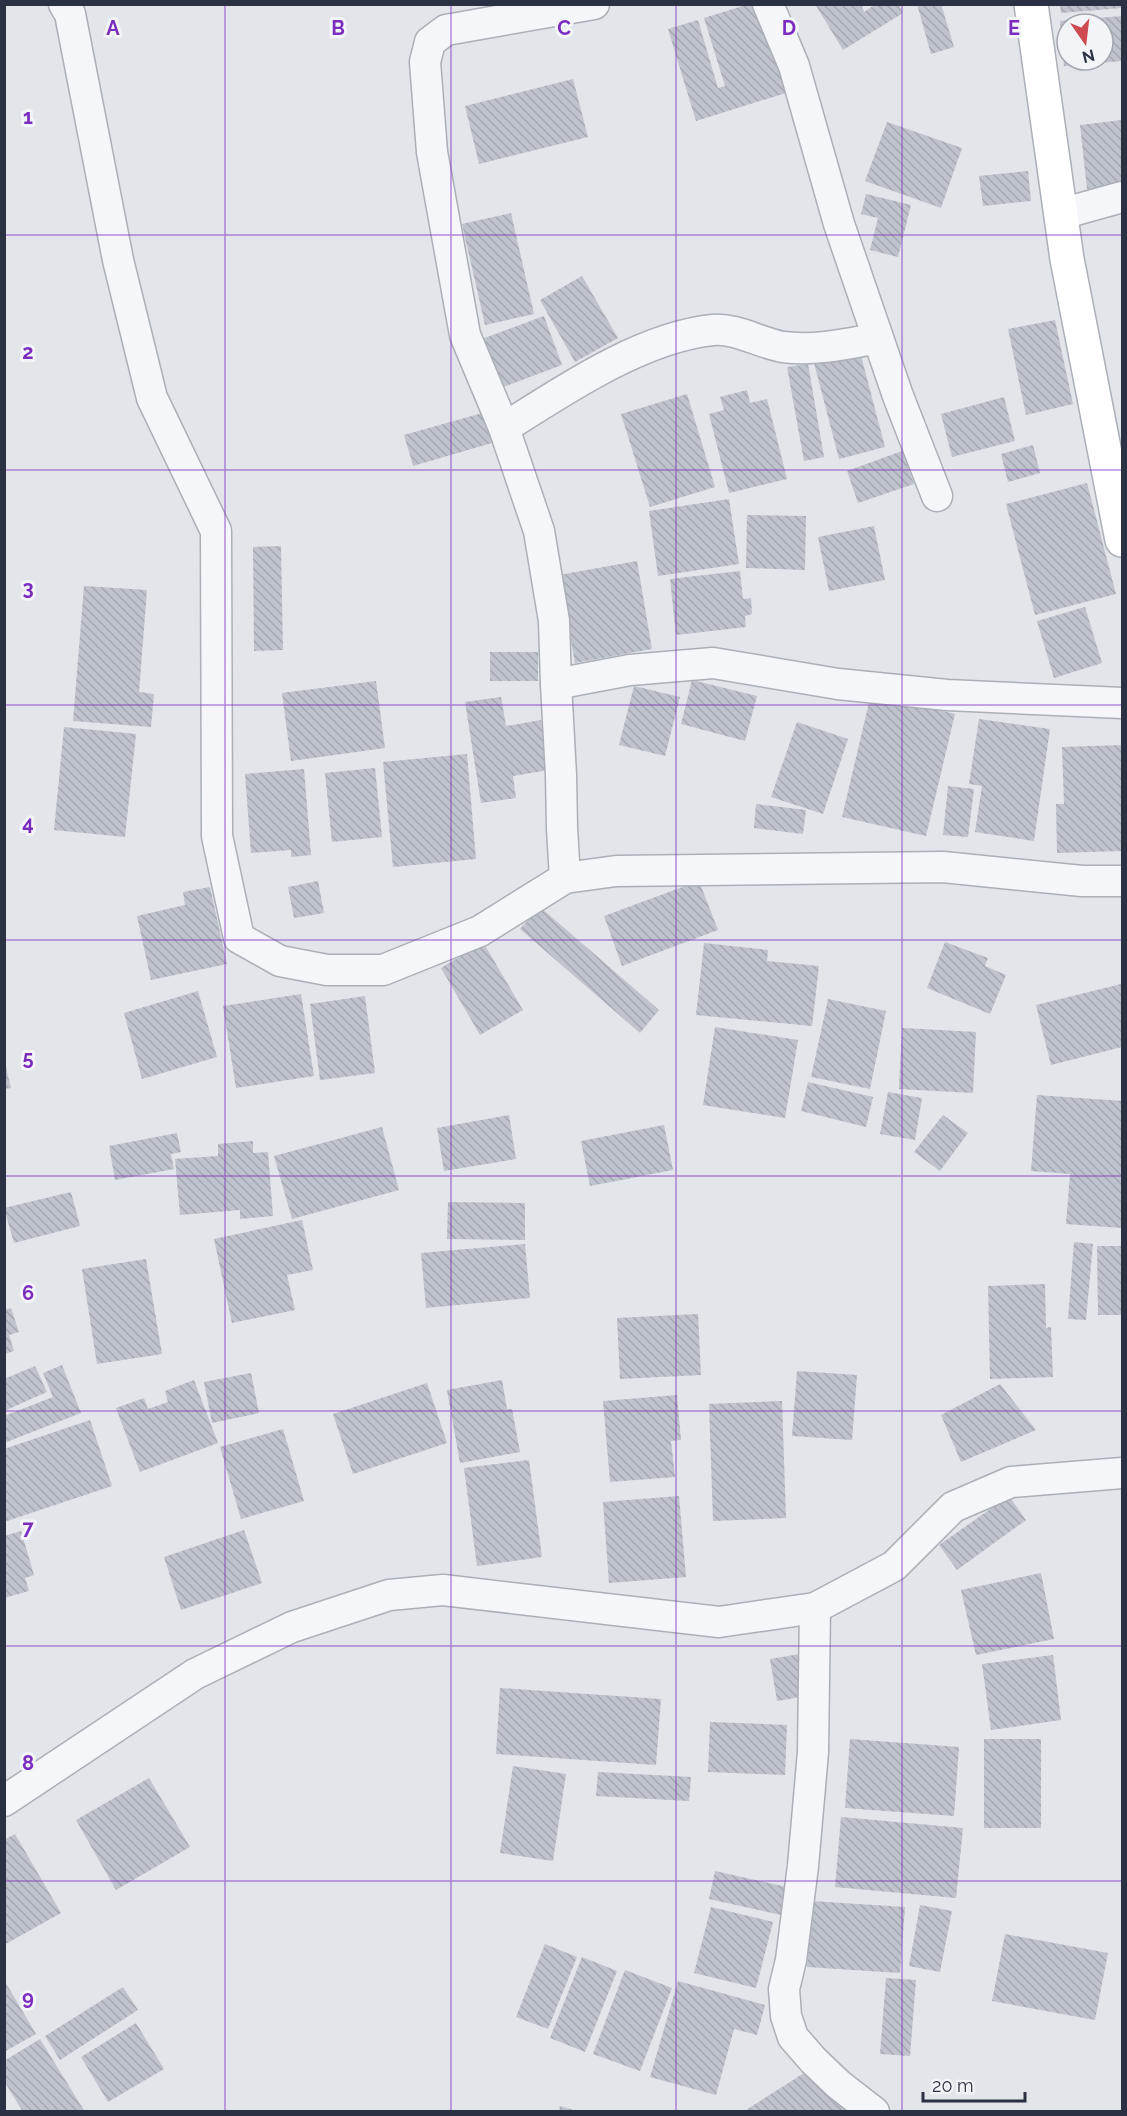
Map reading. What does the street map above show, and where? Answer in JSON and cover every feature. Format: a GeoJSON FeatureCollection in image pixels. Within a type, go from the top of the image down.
{"type":"FeatureCollection","features":[{"type":"Feature","properties":{"kind":"street"},"geometry":{"type":"LineString","coordinates":[[64,4],[70,14],[118,260],[152,398],[216,531],[217,836],[238,938],[280,960],[327,970],[382,969],[480,931],[565,878],[616,872],[943,867],[1082,881],[1122,881]]}},
{"type":"Feature","properties":{"kind":"street"},"geometry":{"type":"LineString","coordinates":[[565,878],[554,621],[539,531],[504,428],[465,335],[432,152],[425,62],[430,42],[446,30],[594,4]]}},
{"type":"Feature","properties":{"kind":"street"},"geometry":{"type":"LineString","coordinates":[[768,4],[794,66],[839,224],[878,338],[937,496]]}},
{"type":"Feature","properties":{"kind":"street"},"geometry":{"type":"LineString","coordinates":[[1031,4],[1067,259],[1122,540]]}},
{"type":"Feature","properties":{"kind":"street"},"geometry":{"type":"LineString","coordinates":[[1061,214],[1122,197]]}},
{"type":"Feature","properties":{"kind":"street"},"geometry":{"type":"LineString","coordinates":[[504,428],[564,389],[656,342],[714,330],[748,335],[782,346],[820,348],[878,338]]}},
{"type":"Feature","properties":{"kind":"street"},"geometry":{"type":"LineString","coordinates":[[556,684],[630,670],[713,663],[838,684],[947,695],[1122,703]]}},
{"type":"Feature","properties":{"kind":"street"},"geometry":{"type":"LineString","coordinates":[[4,1801],[195,1674],[292,1627],[389,1595],[443,1590],[719,1622],[815,1608],[894,1566],[953,1507],[1011,1482],[1122,1473]]}},
{"type":"Feature","properties":{"kind":"street"},"geometry":{"type":"LineString","coordinates":[[815,1608],[813,1752],[803,1866],[784,1989],[786,2016],[793,2037],[813,2060],[837,2084],[874,2112]]}},
{"type":"Feature","properties":{"kind":"building"},"geometry":{"type":"Polygon","coordinates":[[[749,4],[758,4],[786,93],[696,121],[668,29],[698,20],[718,88],[725,86],[704,18],[749,4]]]}},
{"type":"Feature","properties":{"kind":"building"},"geometry":{"type":"Polygon","coordinates":[[[815,4],[861,4],[864,12],[876,4],[898,4],[903,13],[843,50],[815,4]]]}},
{"type":"Feature","properties":{"kind":"building"},"geometry":{"type":"Polygon","coordinates":[[[917,4],[941,4],[954,47],[931,54],[917,4]]]}},
{"type":"Feature","properties":{"kind":"building"},"geometry":{"type":"Polygon","coordinates":[[[1060,4],[1122,4],[1122,8],[1061,12],[1060,4]]]}},
{"type":"Feature","properties":{"kind":"building"},"geometry":{"type":"Polygon","coordinates":[[[1122,16],[1122,61],[1115,62],[1115,17],[1122,16]]]}},
{"type":"Feature","properties":{"kind":"building"},"geometry":{"type":"Polygon","coordinates":[[[573,79],[588,137],[479,164],[465,106],[573,79]]]}},
{"type":"Feature","properties":{"kind":"building"},"geometry":{"type":"Polygon","coordinates":[[[1122,120],[1122,185],[1087,189],[1080,125],[1122,120]]]}},
{"type":"Feature","properties":{"kind":"building"},"geometry":{"type":"Polygon","coordinates":[[[887,122],[962,148],[941,208],[865,181],[887,122]]]}},
{"type":"Feature","properties":{"kind":"building"},"geometry":{"type":"Polygon","coordinates":[[[1028,171],[1031,201],[983,206],[979,176],[1028,171]]]}},
{"type":"Feature","properties":{"kind":"building"},"geometry":{"type":"Polygon","coordinates":[[[866,194],[911,205],[898,257],[870,250],[878,218],[861,214],[866,194]]]}},
{"type":"Feature","properties":{"kind":"building"},"geometry":{"type":"Polygon","coordinates":[[[511,213],[534,314],[485,325],[462,224],[511,213]]]}},
{"type":"Feature","properties":{"kind":"building"},"geometry":{"type":"Polygon","coordinates":[[[582,276],[618,338],[575,362],[540,300],[582,276]]]}},
{"type":"Feature","properties":{"kind":"building"},"geometry":{"type":"Polygon","coordinates":[[[544,316],[562,365],[498,389],[479,340],[544,316]]]}},
{"type":"Feature","properties":{"kind":"building"},"geometry":{"type":"Polygon","coordinates":[[[1055,320],[1073,404],[1026,415],[1008,329],[1055,320]]]}},
{"type":"Feature","properties":{"kind":"building"},"geometry":{"type":"Polygon","coordinates":[[[859,348],[885,447],[839,459],[813,359],[859,348]]]}},
{"type":"Feature","properties":{"kind":"building"},"geometry":{"type":"Polygon","coordinates":[[[808,364],[824,457],[804,461],[787,367],[808,364]]]}},
{"type":"Feature","properties":{"kind":"building"},"geometry":{"type":"Polygon","coordinates":[[[747,390],[750,403],[767,399],[787,479],[729,493],[709,414],[724,410],[720,397],[747,390]]]}},
{"type":"Feature","properties":{"kind":"building"},"geometry":{"type":"Polygon","coordinates":[[[687,394],[715,487],[650,507],[621,414],[687,394]]]}},
{"type":"Feature","properties":{"kind":"building"},"geometry":{"type":"Polygon","coordinates":[[[1004,397],[1015,441],[952,457],[941,414],[1004,397]]]}},
{"type":"Feature","properties":{"kind":"building"},"geometry":{"type":"Polygon","coordinates":[[[493,410],[502,440],[413,466],[404,435],[493,410]]]}},
{"type":"Feature","properties":{"kind":"building"},"geometry":{"type":"Polygon","coordinates":[[[1033,445],[1040,473],[1008,482],[1001,454],[1033,445]]]}},
{"type":"Feature","properties":{"kind":"building"},"geometry":{"type":"Polygon","coordinates":[[[902,451],[914,484],[858,503],[847,471],[902,451]]]}},
{"type":"Feature","properties":{"kind":"building"},"geometry":{"type":"Polygon","coordinates":[[[1087,483],[1116,594],[1035,615],[1006,504],[1087,483]]]}},
{"type":"Feature","properties":{"kind":"building"},"geometry":{"type":"Polygon","coordinates":[[[729,499],[739,564],[658,576],[649,511],[729,499]]]}},
{"type":"Feature","properties":{"kind":"building"},"geometry":{"type":"Polygon","coordinates":[[[747,515],[806,516],[805,570],[746,568],[747,515]]]}},
{"type":"Feature","properties":{"kind":"building"},"geometry":{"type":"Polygon","coordinates":[[[874,526],[885,580],[829,591],[818,537],[874,526]]]}},
{"type":"Feature","properties":{"kind":"building"},"geometry":{"type":"Polygon","coordinates":[[[281,546],[283,650],[254,651],[253,547],[281,546]]]}},
{"type":"Feature","properties":{"kind":"building"},"geometry":{"type":"Polygon","coordinates":[[[637,561],[652,649],[575,663],[559,575],[637,561]]]}},
{"type":"Feature","properties":{"kind":"building"},"geometry":{"type":"Polygon","coordinates":[[[740,571],[743,599],[751,598],[752,614],[745,616],[746,627],[676,635],[670,579],[740,571]]]}},
{"type":"Feature","properties":{"kind":"building"},"geometry":{"type":"Polygon","coordinates":[[[84,586],[147,590],[139,692],[154,694],[151,727],[73,721],[84,586]]]}},
{"type":"Feature","properties":{"kind":"building"},"geometry":{"type":"Polygon","coordinates":[[[1085,607],[1102,663],[1054,678],[1037,621],[1085,607]]]}},
{"type":"Feature","properties":{"kind":"building"},"geometry":{"type":"Polygon","coordinates":[[[490,652],[538,652],[538,681],[490,681],[490,652]]]}},
{"type":"Feature","properties":{"kind":"building"},"geometry":{"type":"Polygon","coordinates":[[[692,680],[757,696],[745,741],[681,724],[692,680]]]}},
{"type":"Feature","properties":{"kind":"building"},"geometry":{"type":"Polygon","coordinates":[[[376,681],[385,748],[291,761],[282,693],[376,681]]]}},
{"type":"Feature","properties":{"kind":"building"},"geometry":{"type":"Polygon","coordinates":[[[634,686],[680,697],[665,756],[619,745],[634,686]]]}},
{"type":"Feature","properties":{"kind":"building"},"geometry":{"type":"Polygon","coordinates":[[[871,694],[955,714],[926,836],[842,817],[871,694]]]}},
{"type":"Feature","properties":{"kind":"building"},"geometry":{"type":"Polygon","coordinates":[[[501,697],[506,726],[541,720],[549,770],[513,776],[516,798],[481,803],[465,702],[501,697]]]}},
{"type":"Feature","properties":{"kind":"building"},"geometry":{"type":"Polygon","coordinates":[[[979,719],[1050,729],[1034,841],[975,832],[982,786],[969,784],[979,719]]]}},
{"type":"Feature","properties":{"kind":"building"},"geometry":{"type":"Polygon","coordinates":[[[797,722],[848,739],[823,814],[771,797],[797,722]]]}},
{"type":"Feature","properties":{"kind":"building"},"geometry":{"type":"Polygon","coordinates":[[[64,727],[136,734],[125,837],[54,830],[64,727]]]}},
{"type":"Feature","properties":{"kind":"building"},"geometry":{"type":"Polygon","coordinates":[[[1122,745],[1122,851],[1057,853],[1056,804],[1064,804],[1062,747],[1122,745]]]}},
{"type":"Feature","properties":{"kind":"building"},"geometry":{"type":"Polygon","coordinates":[[[467,754],[476,859],[393,867],[383,762],[467,754]]]}},
{"type":"Feature","properties":{"kind":"building"},"geometry":{"type":"Polygon","coordinates":[[[375,768],[382,837],[332,842],[325,773],[375,768]]]}},
{"type":"Feature","properties":{"kind":"building"},"geometry":{"type":"Polygon","coordinates":[[[304,769],[311,855],[291,857],[291,850],[251,853],[245,774],[304,769]]]}},
{"type":"Feature","properties":{"kind":"building"},"geometry":{"type":"Polygon","coordinates":[[[948,786],[974,789],[968,837],[943,835],[948,786]]]}},
{"type":"Feature","properties":{"kind":"building"},"geometry":{"type":"Polygon","coordinates":[[[756,804],[806,810],[803,834],[754,828],[756,804]]]}},
{"type":"Feature","properties":{"kind":"building"},"geometry":{"type":"Polygon","coordinates":[[[318,881],[324,913],[294,918],[288,887],[318,881]]]}},
{"type":"Feature","properties":{"kind":"building"},"geometry":{"type":"Polygon","coordinates":[[[699,881],[718,930],[622,966],[604,916],[699,881]]]}},
{"type":"Feature","properties":{"kind":"building"},"geometry":{"type":"Polygon","coordinates":[[[210,887],[227,964],[151,980],[137,916],[185,905],[183,892],[210,887]]]}},
{"type":"Feature","properties":{"kind":"building"},"geometry":{"type":"Polygon","coordinates":[[[540,907],[659,1010],[640,1033],[520,929],[540,907]]]}},
{"type":"Feature","properties":{"kind":"building"},"geometry":{"type":"Polygon","coordinates":[[[483,942],[523,1010],[480,1035],[441,968],[483,942]]]}},
{"type":"Feature","properties":{"kind":"building"},"geometry":{"type":"Polygon","coordinates":[[[945,942],[988,958],[985,966],[1006,975],[990,1014],[927,988],[945,942]]]}},
{"type":"Feature","properties":{"kind":"building"},"geometry":{"type":"Polygon","coordinates":[[[704,943],[768,950],[767,961],[819,966],[812,1026],[696,1015],[704,943]]]}},
{"type":"Feature","properties":{"kind":"building"},"geometry":{"type":"Polygon","coordinates":[[[1121,984],[1122,1047],[1051,1065],[1036,1005],[1121,984]]]}},
{"type":"Feature","properties":{"kind":"building"},"geometry":{"type":"Polygon","coordinates":[[[198,991],[217,1057],[142,1079],[124,1013],[198,991]]]}},
{"type":"Feature","properties":{"kind":"building"},"geometry":{"type":"Polygon","coordinates":[[[301,994],[314,1076],[236,1088],[223,1006],[301,994]]]}},
{"type":"Feature","properties":{"kind":"building"},"geometry":{"type":"Polygon","coordinates":[[[365,996],[375,1073],[320,1080],[310,1004],[365,996]]]}},
{"type":"Feature","properties":{"kind":"building"},"geometry":{"type":"Polygon","coordinates":[[[828,999],[886,1011],[870,1089],[811,1077],[828,999]]]}},
{"type":"Feature","properties":{"kind":"building"},"geometry":{"type":"Polygon","coordinates":[[[715,1027],[798,1040],[785,1118],[703,1105],[715,1027]]]}},
{"type":"Feature","properties":{"kind":"building"},"geometry":{"type":"Polygon","coordinates":[[[902,1028],[976,1032],[973,1093],[899,1089],[902,1028]]]}},
{"type":"Feature","properties":{"kind":"building"},"geometry":{"type":"Polygon","coordinates":[[[4,1059],[11,1088],[4,1089],[4,1059]]]}},
{"type":"Feature","properties":{"kind":"building"},"geometry":{"type":"Polygon","coordinates":[[[808,1082],[873,1097],[866,1127],[801,1111],[808,1082]]]}},
{"type":"Feature","properties":{"kind":"building"},"geometry":{"type":"Polygon","coordinates":[[[888,1092],[922,1098],[915,1140],[880,1134],[888,1092]]]}},
{"type":"Feature","properties":{"kind":"building"},"geometry":{"type":"Polygon","coordinates":[[[1037,1095],[1122,1101],[1122,1228],[1066,1224],[1070,1174],[1031,1171],[1037,1095]]]}},
{"type":"Feature","properties":{"kind":"building"},"geometry":{"type":"Polygon","coordinates":[[[509,1115],[516,1159],[444,1171],[437,1128],[509,1115]]]}},
{"type":"Feature","properties":{"kind":"building"},"geometry":{"type":"Polygon","coordinates":[[[943,1115],[968,1133],[940,1171],[914,1152],[943,1115]]]}},
{"type":"Feature","properties":{"kind":"building"},"geometry":{"type":"Polygon","coordinates":[[[664,1125],[673,1170],[590,1186],[581,1141],[664,1125]]]}},
{"type":"Feature","properties":{"kind":"building"},"geometry":{"type":"Polygon","coordinates":[[[382,1127],[399,1190],[292,1219],[274,1156],[382,1127]]]}},
{"type":"Feature","properties":{"kind":"building"},"geometry":{"type":"Polygon","coordinates":[[[177,1133],[181,1152],[171,1154],[174,1169],[115,1180],[109,1146],[177,1133]]]}},
{"type":"Feature","properties":{"kind":"building"},"geometry":{"type":"Polygon","coordinates":[[[253,1141],[253,1153],[268,1152],[273,1216],[240,1219],[240,1210],[180,1215],[175,1159],[218,1156],[218,1144],[253,1141]]]}},
{"type":"Feature","properties":{"kind":"building"},"geometry":{"type":"Polygon","coordinates":[[[71,1192],[80,1226],[14,1243],[4,1208],[71,1192]]]}},
{"type":"Feature","properties":{"kind":"building"},"geometry":{"type":"Polygon","coordinates":[[[448,1202],[525,1203],[525,1240],[447,1239],[448,1202]]]}},
{"type":"Feature","properties":{"kind":"building"},"geometry":{"type":"Polygon","coordinates":[[[302,1220],[313,1270],[287,1275],[295,1310],[232,1323],[214,1239],[302,1220]]]}},
{"type":"Feature","properties":{"kind":"building"},"geometry":{"type":"Polygon","coordinates":[[[1074,1242],[1093,1244],[1086,1320],[1068,1319],[1074,1242]]]}},
{"type":"Feature","properties":{"kind":"building"},"geometry":{"type":"Polygon","coordinates":[[[525,1244],[530,1298],[426,1308],[421,1253],[525,1244]]]}},
{"type":"Feature","properties":{"kind":"building"},"geometry":{"type":"Polygon","coordinates":[[[1097,1246],[1122,1246],[1122,1315],[1098,1315],[1097,1246]]]}},
{"type":"Feature","properties":{"kind":"building"},"geometry":{"type":"Polygon","coordinates":[[[146,1259],[162,1354],[97,1364],[82,1269],[146,1259]]]}},
{"type":"Feature","properties":{"kind":"building"},"geometry":{"type":"Polygon","coordinates":[[[1045,1284],[1046,1328],[1051,1327],[1053,1377],[990,1379],[988,1286],[1045,1284]]]}},
{"type":"Feature","properties":{"kind":"building"},"geometry":{"type":"Polygon","coordinates":[[[11,1308],[19,1332],[9,1335],[14,1351],[4,1354],[4,1310],[11,1308]]]}},
{"type":"Feature","properties":{"kind":"building"},"geometry":{"type":"Polygon","coordinates":[[[698,1314],[701,1375],[620,1379],[617,1318],[698,1314]]]}},
{"type":"Feature","properties":{"kind":"building"},"geometry":{"type":"Polygon","coordinates":[[[62,1365],[81,1413],[4,1443],[4,1416],[53,1397],[43,1373],[62,1365]]]}},
{"type":"Feature","properties":{"kind":"building"},"geometry":{"type":"Polygon","coordinates":[[[35,1366],[47,1392],[4,1411],[4,1379],[35,1366]]]}},
{"type":"Feature","properties":{"kind":"building"},"geometry":{"type":"Polygon","coordinates":[[[797,1371],[857,1375],[852,1440],[792,1436],[797,1371]]]}},
{"type":"Feature","properties":{"kind":"building"},"geometry":{"type":"Polygon","coordinates":[[[251,1373],[259,1413],[212,1423],[204,1382],[251,1373]]]}},
{"type":"Feature","properties":{"kind":"building"},"geometry":{"type":"Polygon","coordinates":[[[194,1380],[218,1443],[140,1472],[116,1408],[144,1398],[148,1409],[168,1402],[165,1391],[194,1380]]]}},
{"type":"Feature","properties":{"kind":"building"},"geometry":{"type":"Polygon","coordinates":[[[502,1380],[507,1409],[512,1409],[520,1452],[460,1463],[447,1390],[502,1380]]]}},
{"type":"Feature","properties":{"kind":"building"},"geometry":{"type":"Polygon","coordinates":[[[427,1383],[447,1443],[353,1474],[333,1414],[427,1383]]]}},
{"type":"Feature","properties":{"kind":"building"},"geometry":{"type":"Polygon","coordinates":[[[1000,1384],[1036,1430],[961,1462],[941,1415],[1000,1384]]]}},
{"type":"Feature","properties":{"kind":"building"},"geometry":{"type":"Polygon","coordinates":[[[677,1395],[681,1440],[671,1441],[675,1477],[610,1482],[603,1401],[677,1395]]]}},
{"type":"Feature","properties":{"kind":"building"},"geometry":{"type":"Polygon","coordinates":[[[782,1401],[786,1518],[713,1521],[709,1404],[782,1401]]]}},
{"type":"Feature","properties":{"kind":"building"},"geometry":{"type":"Polygon","coordinates":[[[90,1420],[112,1486],[4,1522],[4,1449],[90,1420]]]}},
{"type":"Feature","properties":{"kind":"building"},"geometry":{"type":"Polygon","coordinates":[[[283,1429],[304,1501],[241,1519],[220,1447],[283,1429]]]}},
{"type":"Feature","properties":{"kind":"building"},"geometry":{"type":"Polygon","coordinates":[[[529,1460],[542,1557],[477,1566],[464,1468],[529,1460]]]}},
{"type":"Feature","properties":{"kind":"building"},"geometry":{"type":"Polygon","coordinates":[[[679,1496],[686,1577],[609,1583],[603,1502],[679,1496]]]}},
{"type":"Feature","properties":{"kind":"building"},"geometry":{"type":"Polygon","coordinates":[[[1009,1496],[1026,1520],[957,1570],[939,1545],[1009,1496]]]}},
{"type":"Feature","properties":{"kind":"building"},"geometry":{"type":"Polygon","coordinates":[[[244,1530],[262,1583],[181,1610],[164,1557],[244,1530]]]}},
{"type":"Feature","properties":{"kind":"building"},"geometry":{"type":"Polygon","coordinates":[[[21,1531],[34,1575],[25,1578],[29,1591],[4,1598],[4,1536],[21,1531]]]}},
{"type":"Feature","properties":{"kind":"building"},"geometry":{"type":"Polygon","coordinates":[[[1041,1573],[1054,1639],[976,1655],[961,1590],[1041,1573]]]}},
{"type":"Feature","properties":{"kind":"building"},"geometry":{"type":"Polygon","coordinates":[[[800,1654],[807,1696],[777,1701],[770,1659],[800,1654]]]}},
{"type":"Feature","properties":{"kind":"building"},"geometry":{"type":"Polygon","coordinates":[[[1053,1655],[1061,1720],[991,1730],[982,1664],[1053,1655]]]}},
{"type":"Feature","properties":{"kind":"building"},"geometry":{"type":"Polygon","coordinates":[[[500,1688],[661,1699],[656,1765],[496,1754],[500,1688]]]}},
{"type":"Feature","properties":{"kind":"building"},"geometry":{"type":"Polygon","coordinates":[[[710,1722],[787,1725],[785,1775],[708,1772],[710,1722]]]}},
{"type":"Feature","properties":{"kind":"building"},"geometry":{"type":"Polygon","coordinates":[[[850,1739],[959,1747],[954,1816],[845,1808],[850,1739]]]}},
{"type":"Feature","properties":{"kind":"building"},"geometry":{"type":"Polygon","coordinates":[[[984,1739],[1041,1739],[1041,1828],[984,1828],[984,1739]]]}},
{"type":"Feature","properties":{"kind":"building"},"geometry":{"type":"Polygon","coordinates":[[[513,1766],[566,1774],[553,1861],[500,1853],[513,1766]]]}},
{"type":"Feature","properties":{"kind":"building"},"geometry":{"type":"Polygon","coordinates":[[[598,1772],[691,1777],[689,1801],[596,1796],[598,1772]]]}},
{"type":"Feature","properties":{"kind":"building"},"geometry":{"type":"Polygon","coordinates":[[[149,1778],[190,1847],[116,1890],[76,1820],[149,1778]]]}},
{"type":"Feature","properties":{"kind":"building"},"geometry":{"type":"Polygon","coordinates":[[[841,1817],[963,1828],[956,1898],[835,1887],[841,1817]]]}},
{"type":"Feature","properties":{"kind":"building"},"geometry":{"type":"Polygon","coordinates":[[[15,1834],[61,1913],[4,1945],[4,1840],[15,1834]]]}},
{"type":"Feature","properties":{"kind":"building"},"geometry":{"type":"Polygon","coordinates":[[[715,1871],[787,1887],[781,1915],[709,1899],[715,1871]]]}},
{"type":"Feature","properties":{"kind":"building"},"geometry":{"type":"Polygon","coordinates":[[[812,1901],[905,1907],[900,1973],[807,1967],[812,1901]]]}},
{"type":"Feature","properties":{"kind":"building"},"geometry":{"type":"Polygon","coordinates":[[[920,1905],[952,1911],[940,1972],[909,1966],[920,1905]]]}},
{"type":"Feature","properties":{"kind":"building"},"geometry":{"type":"Polygon","coordinates":[[[711,1907],[773,1922],[756,1988],[694,1973],[711,1907]]]}},
{"type":"Feature","properties":{"kind":"building"},"geometry":{"type":"Polygon","coordinates":[[[1005,1934],[1108,1953],[1095,2020],[992,2001],[1005,1934]]]}},
{"type":"Feature","properties":{"kind":"building"},"geometry":{"type":"Polygon","coordinates":[[[545,1944],[577,1957],[548,2029],[516,2017],[545,1944]]]}},
{"type":"Feature","properties":{"kind":"building"},"geometry":{"type":"Polygon","coordinates":[[[582,1957],[617,1971],[585,2052],[550,2038],[582,1957]]]}},
{"type":"Feature","properties":{"kind":"building"},"geometry":{"type":"Polygon","coordinates":[[[625,1970],[672,1988],[640,2071],[593,2054],[625,1970]]]}},
{"type":"Feature","properties":{"kind":"building"},"geometry":{"type":"Polygon","coordinates":[[[886,1978],[916,1980],[910,2056],[880,2054],[886,1978]]]}},
{"type":"Feature","properties":{"kind":"building"},"geometry":{"type":"Polygon","coordinates":[[[4,1980],[36,2034],[4,2052],[4,1980]]]}},
{"type":"Feature","properties":{"kind":"building"},"geometry":{"type":"Polygon","coordinates":[[[678,1981],[765,2005],[757,2035],[734,2029],[716,2095],[650,2077],[678,1981]]]}},
{"type":"Feature","properties":{"kind":"building"},"geometry":{"type":"Polygon","coordinates":[[[123,1987],[138,2010],[60,2060],[45,2036],[123,1987]]]}},
{"type":"Feature","properties":{"kind":"building"},"geometry":{"type":"Polygon","coordinates":[[[136,2023],[164,2069],[108,2102],[81,2057],[136,2023]]]}},
{"type":"Feature","properties":{"kind":"building"},"geometry":{"type":"Polygon","coordinates":[[[40,2039],[85,2112],[23,2112],[4,2081],[4,2061],[40,2039]]]}},
{"type":"Feature","properties":{"kind":"building"},"geometry":{"type":"Polygon","coordinates":[[[826,2059],[854,2112],[743,2112],[826,2059]]]}},
{"type":"Feature","properties":{"kind":"building"},"geometry":{"type":"Polygon","coordinates":[[[560,2106],[577,2111],[559,2112],[560,2106]]]}}]}
